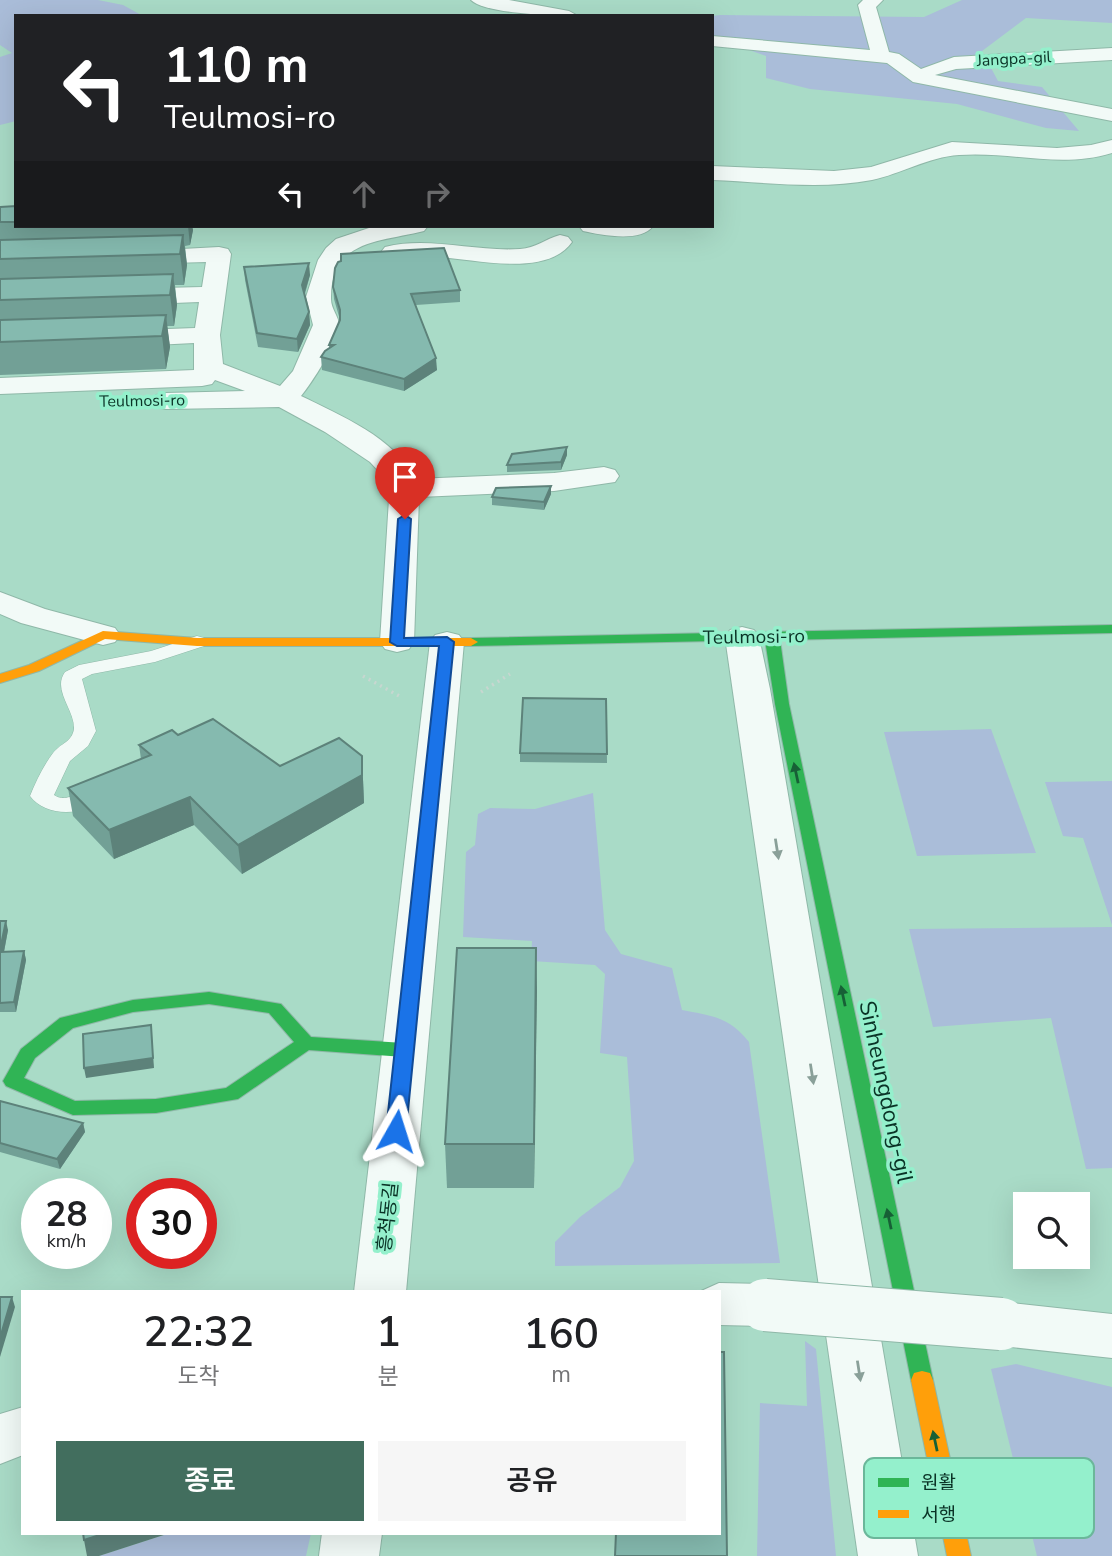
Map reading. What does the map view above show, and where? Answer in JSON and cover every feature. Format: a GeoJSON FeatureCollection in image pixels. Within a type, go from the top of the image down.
{"type":"FeatureCollection","features":[{"type":"Feature","properties":{"kind":"street"},"geometry":{"type":"LineString","coordinates":[[480,0],[558,14]]}},
{"type":"Feature","properties":{"kind":"street"},"geometry":{"type":"LineString","coordinates":[[874,0],[867,5],[881,57]]}},
{"type":"Feature","properties":{"kind":"street","name":"Jangpa-gil"},"geometry":{"type":"LineString","coordinates":[[714,41],[892,58],[920,78],[1112,115]]}},
{"type":"Feature","properties":{"kind":"street","name":"Jangpa-gil"},"geometry":{"type":"LineString","coordinates":[[920,78],[923,73],[954,63],[1112,54]]}},
{"type":"Feature","properties":{"kind":"street"},"geometry":{"type":"LineString","coordinates":[[714,173],[838,177],[873,173],[937,150],[963,148],[1065,155],[1110,148]]}},
{"type":"Feature","properties":{"kind":"street"},"geometry":{"type":"LineString","coordinates":[[284,399],[306,373],[326,326],[318,311],[316,296],[326,268],[337,250],[354,241],[408,228]]}},
{"type":"Feature","properties":{"kind":"street"},"geometry":{"type":"LineString","coordinates":[[326,268],[371,256],[409,251],[446,250],[493,257],[531,254],[554,248],[560,242]]}},
{"type":"Feature","properties":{"kind":"street"},"geometry":{"type":"LineString","coordinates":[[0,386],[202,378],[210,369],[207,335],[219,254],[113,258]]}},
{"type":"Feature","properties":{"kind":"street"},"geometry":{"type":"LineString","coordinates":[[94,298],[215,294]]}},
{"type":"Feature","properties":{"kind":"street"},"geometry":{"type":"LineString","coordinates":[[97,339],[207,335]]}},
{"type":"Feature","properties":{"kind":"street"},"geometry":{"type":"LineString","coordinates":[[210,369],[235,376],[284,399],[374,451],[393,468],[401,480],[405,519],[397,642]]}},
{"type":"Feature","properties":{"kind":"street","name":"Teulmosi-ro"},"geometry":{"type":"LineString","coordinates":[[0,407],[40,402],[284,399]]}},
{"type":"Feature","properties":{"kind":"street"},"geometry":{"type":"LineString","coordinates":[[402,489],[448,484],[573,482],[604,477]]}},
{"type":"Feature","properties":{"kind":"street"},"geometry":{"type":"LineString","coordinates":[[0,602],[33,616],[103,635]]}},
{"type":"Feature","properties":{"kind":"street","name":"Teulmosi-ro"},"geometry":{"type":"LineString","coordinates":[[0,679],[34,668],[103,635],[197,642],[447,642],[1112,629]]}},
{"type":"Feature","properties":{"kind":"street"},"geometry":{"type":"LineString","coordinates":[[757,637],[874,1458]]}},
{"type":"Feature","properties":{"kind":"street","name":"Sinheungdong-gil"},"geometry":{"type":"LineString","coordinates":[[757,637],[782,704],[939,1458]]}},
{"type":"Feature","properties":{"kind":"street","name":"흥척동길"},"geometry":{"type":"LineString","coordinates":[[380,1290],[447,642]]}},
{"type":"Feature","properties":{"kind":"street"},"geometry":{"type":"LineString","coordinates":[[306,1043],[275,1008],[209,998],[133,1006],[66,1023],[28,1054],[13,1081],[73,1108],[156,1106],[230,1094],[306,1043],[404,1050]]}},
{"type":"Feature","properties":{"kind":"street"},"geometry":{"type":"LineString","coordinates":[[742,1305],[1001,1324],[1104,1339]]}},
{"type":"Feature","properties":{"kind":"street"},"geometry":{"type":"LineString","coordinates":[[0,1440],[21,1432]]}},
{"type":"Feature","properties":{"kind":"street"},"geometry":{"type":"LineString","coordinates":[[349,1556],[352,1535]]}},
{"type":"Feature","properties":{"kind":"street"},"geometry":{"type":"LineString","coordinates":[[885,1538],[888,1556]]}},
{"type":"Feature","properties":{"kind":"street","name":"Sinheungdong-gil"},"geometry":{"type":"LineString","coordinates":[[955,1538],[959,1556]]}},
{"type":"Feature","properties":{"kind":"lane","name":"Teulmosi-ro"},"geometry":{"type":"LineString","coordinates":[[92,795],[65,807],[55,806],[42,796],[60,759],[75,748],[83,737],[85,724],[70,688],[72,676],[86,669],[155,656],[197,642]]}},
{"type":"Feature","properties":{"kind":"path"},"geometry":{"type":"LineString","coordinates":[[473,697],[512,673]]}},
{"type":"Feature","properties":{"kind":"shaded area"},"geometry":{"type":"Polygon","coordinates":[[[0,0],[98,0],[123,5],[139,14],[14,14],[14,122],[0,125],[0,57],[12,53],[0,45],[0,0]]]}},
{"type":"Feature","properties":{"kind":"shaded area"},"geometry":{"type":"Polygon","coordinates":[[[962,0],[1112,0],[1112,23],[1026,18],[982,51],[998,81],[1042,87],[1079,131],[1046,128],[957,104],[810,89],[766,78],[766,56],[714,38],[714,16],[720,15],[924,17],[962,0]]]}},
{"type":"Feature","properties":{"kind":"shaded area"},"geometry":{"type":"Polygon","coordinates":[[[991,729],[1036,853],[917,856],[884,732],[991,729]]]}},
{"type":"Feature","properties":{"kind":"shaded area"},"geometry":{"type":"Polygon","coordinates":[[[1112,781],[1112,925],[1083,838],[1063,836],[1045,782],[1112,781]]]}},
{"type":"Feature","properties":{"kind":"shaded area"},"geometry":{"type":"Polygon","coordinates":[[[593,793],[605,930],[621,954],[672,968],[682,1010],[727,1022],[749,1042],[780,1263],[555,1266],[555,1242],[580,1217],[620,1187],[634,1161],[627,1057],[600,1053],[605,974],[595,965],[531,961],[532,941],[463,937],[466,852],[475,845],[478,814],[490,808],[535,809],[593,793]]]}},
{"type":"Feature","properties":{"kind":"shaded area"},"geometry":{"type":"Polygon","coordinates":[[[1112,927],[1112,1168],[1086,1169],[1051,1018],[933,1027],[909,929],[1112,927]]]}},
{"type":"Feature","properties":{"kind":"shaded area"},"geometry":{"type":"Polygon","coordinates":[[[805,1341],[816,1349],[836,1556],[757,1556],[760,1403],[807,1406],[805,1341]]]}},
{"type":"Feature","properties":{"kind":"shaded area"},"geometry":{"type":"Polygon","coordinates":[[[1016,1364],[1112,1387],[1112,1556],[1037,1556],[1033,1538],[1094,1538],[1094,1458],[1013,1458],[991,1369],[1016,1364]]]}},
{"type":"Feature","properties":{"kind":"shaded area"},"geometry":{"type":"Polygon","coordinates":[[[164,1535],[311,1535],[306,1556],[99,1556],[164,1535]]]}},
{"type":"Feature","properties":{"kind":"building"},"geometry":{"type":"Polygon","coordinates":[[[14,206],[14,222],[0,222],[0,207],[14,206]]]}},
{"type":"Feature","properties":{"kind":"building"},"geometry":{"type":"Polygon","coordinates":[[[183,235],[180,254],[0,259],[0,240],[183,235]]]}},
{"type":"Feature","properties":{"kind":"building"},"geometry":{"type":"Polygon","coordinates":[[[444,248],[460,290],[411,294],[436,358],[404,379],[321,357],[334,345],[329,345],[340,320],[333,287],[335,268],[341,261],[341,254],[444,248]]]}},
{"type":"Feature","properties":{"kind":"building"},"geometry":{"type":"Polygon","coordinates":[[[309,263],[302,285],[309,312],[297,339],[257,333],[244,267],[309,263]]]}},
{"type":"Feature","properties":{"kind":"building"},"geometry":{"type":"Polygon","coordinates":[[[173,274],[170,295],[0,300],[0,279],[173,274]]]}},
{"type":"Feature","properties":{"kind":"building"},"geometry":{"type":"Polygon","coordinates":[[[166,315],[162,336],[0,342],[0,320],[166,315]]]}},
{"type":"Feature","properties":{"kind":"building"},"geometry":{"type":"Polygon","coordinates":[[[567,447],[561,462],[507,465],[512,454],[567,447]]]}},
{"type":"Feature","properties":{"kind":"building"},"geometry":{"type":"Polygon","coordinates":[[[551,486],[544,502],[492,497],[496,488],[551,486]]]}},
{"type":"Feature","properties":{"kind":"building"},"geometry":{"type":"Polygon","coordinates":[[[523,698],[606,699],[607,754],[520,753],[523,698]]]}},
{"type":"Feature","properties":{"kind":"building"},"geometry":{"type":"Polygon","coordinates":[[[213,719],[280,766],[339,738],[362,756],[362,775],[238,845],[190,797],[109,830],[68,788],[151,755],[139,745],[172,730],[178,735],[213,719]]]}},
{"type":"Feature","properties":{"kind":"building"},"geometry":{"type":"Polygon","coordinates":[[[0,921],[6,921],[0,950],[0,921]]]}},
{"type":"Feature","properties":{"kind":"building"},"geometry":{"type":"Polygon","coordinates":[[[457,948],[536,948],[534,1144],[445,1144],[457,948]]]}},
{"type":"Feature","properties":{"kind":"building"},"geometry":{"type":"Polygon","coordinates":[[[24,951],[14,1002],[0,1003],[0,952],[24,951]]]}},
{"type":"Feature","properties":{"kind":"building"},"geometry":{"type":"Polygon","coordinates":[[[151,1025],[153,1058],[84,1068],[83,1034],[151,1025]]]}},
{"type":"Feature","properties":{"kind":"building"},"geometry":{"type":"Polygon","coordinates":[[[0,1101],[83,1123],[57,1159],[0,1143],[0,1101]]]}},
{"type":"Feature","properties":{"kind":"building"},"geometry":{"type":"Polygon","coordinates":[[[0,1297],[12,1297],[0,1338],[0,1297]]]}},
{"type":"Feature","properties":{"kind":"building"},"geometry":{"type":"Polygon","coordinates":[[[721,1352],[724,1352],[727,1556],[615,1556],[616,1535],[721,1535],[721,1352]]]}},
{"type":"Feature","properties":{"kind":"building"},"geometry":{"type":"Polygon","coordinates":[[[83,1535],[100,1535],[84,1540],[83,1535]]]}},
{"type":"Feature","properties":{"kind":"traffic: fast"},"geometry":{"type":"LineString","coordinates":[[471,642],[1112,629]]}},
{"type":"Feature","properties":{"kind":"traffic: fast"},"geometry":{"type":"LineString","coordinates":[[772,637],[782,704],[922,1380]]}},
{"type":"Feature","properties":{"kind":"traffic: fast"},"geometry":{"type":"LineString","coordinates":[[306,1043],[231,1094],[156,1106],[73,1108],[13,1081],[28,1054],[67,1023],[133,1006],[209,998],[275,1008],[306,1043],[404,1050]]}},
{"type":"Feature","properties":{"kind":"traffic: slow"},"geometry":{"type":"LineString","coordinates":[[0,679],[34,668],[103,635],[197,642],[471,642]]}},
{"type":"Feature","properties":{"kind":"traffic: slow"},"geometry":{"type":"LineString","coordinates":[[922,1380],[938,1458]]}},
{"type":"Feature","properties":{"kind":"traffic: slow"},"geometry":{"type":"LineString","coordinates":[[955,1538],[959,1556]]}},
{"type":"Feature","properties":{"kind":"route"},"geometry":{"type":"LineString","coordinates":[[396,1131],[447,642],[397,642],[405,519]]}}]}
